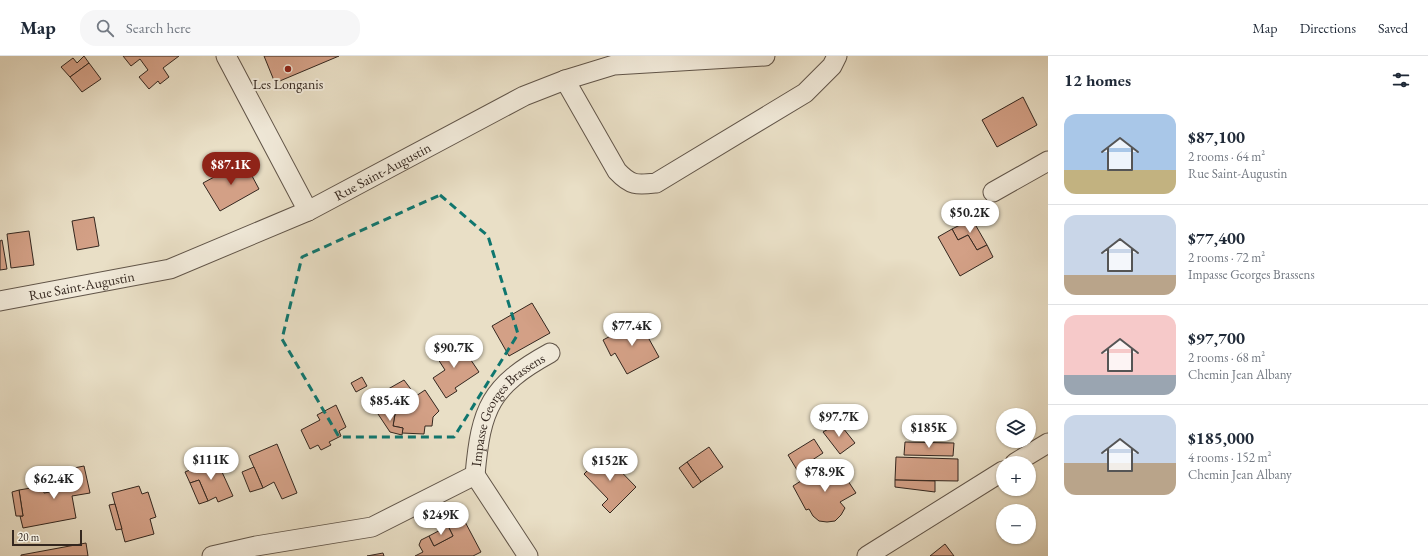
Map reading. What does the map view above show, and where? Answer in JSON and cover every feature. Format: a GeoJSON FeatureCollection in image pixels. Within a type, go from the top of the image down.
{"type":"FeatureCollection","features":[{"type":"Feature","properties":{"kind":"street"},"geometry":{"type":"LineString","coordinates":[[226,56],[308,211]]}},
{"type":"Feature","properties":{"kind":"street","name":"Rue Saint-Augustin"},"geometry":{"type":"LineString","coordinates":[[0,301],[170,269],[308,211],[524,96],[565,80],[614,65],[765,56]]}},
{"type":"Feature","properties":{"kind":"street"},"geometry":{"type":"LineString","coordinates":[[565,80],[617,171],[628,183],[642,185],[656,183],[805,93],[832,66],[837,56]]}},
{"type":"Feature","properties":{"kind":"street"},"geometry":{"type":"LineString","coordinates":[[994,192],[1048,162]]}},
{"type":"Feature","properties":{"kind":"street","name":"Impasse Georges Brassens"},"geometry":{"type":"LineString","coordinates":[[528,556],[475,475],[483,420],[496,394],[511,378],[550,352]]}},
{"type":"Feature","properties":{"kind":"street"},"geometry":{"type":"LineString","coordinates":[[1027,456],[1048,443]]}},
{"type":"Feature","properties":{"kind":"street","name":"Impasse Georges Brassens"},"geometry":{"type":"LineString","coordinates":[[212,556],[256,546],[372,527],[475,475]]}},
{"type":"Feature","properties":{"kind":"street"},"geometry":{"type":"LineString","coordinates":[[867,556],[996,475]]}},
{"type":"Feature","properties":{"kind":"highlighted area"},"geometry":{"type":"Polygon","coordinates":[[[440,195],[488,236],[518,334],[454,437],[339,437],[282,339],[302,257],[440,195]]]}},
{"type":"Feature","properties":{"kind":"building"},"geometry":{"type":"Polygon","coordinates":[[[84,56],[89,63],[70,77],[61,67],[73,58],[77,63],[84,56]]]}},
{"type":"Feature","properties":{"kind":"building"},"geometry":{"type":"Polygon","coordinates":[[[123,56],[179,56],[163,68],[169,77],[160,84],[158,81],[149,89],[139,77],[148,70],[140,59],[131,66],[123,56]]]}},
{"type":"Feature","properties":{"kind":"building","name":"Les Longanis"},"geometry":{"type":"Polygon","coordinates":[[[264,56],[339,56],[275,83],[264,56]]]}},
{"type":"Feature","properties":{"kind":"building"},"geometry":{"type":"Polygon","coordinates":[[[89,63],[101,79],[82,92],[70,77],[89,63]]]}},
{"type":"Feature","properties":{"kind":"building"},"geometry":{"type":"Polygon","coordinates":[[[1023,97],[1037,125],[997,147],[982,120],[1023,97]]]}},
{"type":"Feature","properties":{"kind":"building"},"geometry":{"type":"Polygon","coordinates":[[[244,161],[259,189],[220,211],[203,183],[244,161]]]}},
{"type":"Feature","properties":{"kind":"building"},"geometry":{"type":"Polygon","coordinates":[[[94,217],[99,246],[77,250],[72,221],[94,217]]]}},
{"type":"Feature","properties":{"kind":"building"},"geometry":{"type":"Polygon","coordinates":[[[972,219],[987,245],[977,250],[968,235],[958,240],[952,229],[972,219]]]}},
{"type":"Feature","properties":{"kind":"building"},"geometry":{"type":"Polygon","coordinates":[[[952,229],[958,240],[968,235],[977,250],[987,245],[993,257],[960,276],[938,237],[952,229]]]}},
{"type":"Feature","properties":{"kind":"building"},"geometry":{"type":"Polygon","coordinates":[[[29,231],[34,265],[11,268],[7,234],[29,231]]]}},
{"type":"Feature","properties":{"kind":"building"},"geometry":{"type":"Polygon","coordinates":[[[2,240],[7,269],[0,270],[0,241],[2,240]]]}},
{"type":"Feature","properties":{"kind":"building"},"geometry":{"type":"Polygon","coordinates":[[[532,303],[550,333],[509,356],[492,326],[532,303]]]}},
{"type":"Feature","properties":{"kind":"building"},"geometry":{"type":"Polygon","coordinates":[[[639,321],[659,357],[627,374],[615,353],[611,356],[603,340],[639,321]]]}},
{"type":"Feature","properties":{"kind":"building"},"geometry":{"type":"Polygon","coordinates":[[[458,341],[479,372],[455,388],[457,391],[446,398],[433,378],[445,370],[436,356],[458,341]]]}},
{"type":"Feature","properties":{"kind":"building"},"geometry":{"type":"Polygon","coordinates":[[[362,377],[367,386],[356,392],[351,383],[362,377]]]}},
{"type":"Feature","properties":{"kind":"building"},"geometry":{"type":"Polygon","coordinates":[[[404,380],[416,396],[425,390],[439,411],[433,417],[432,426],[425,426],[424,434],[402,433],[403,428],[393,426],[395,414],[381,410],[374,397],[404,380]]]}},
{"type":"Feature","properties":{"kind":"building"},"geometry":{"type":"Polygon","coordinates":[[[336,405],[346,427],[339,431],[341,436],[329,442],[331,445],[321,450],[318,445],[310,449],[301,430],[320,420],[317,415],[336,405]]]}},
{"type":"Feature","properties":{"kind":"building"},"geometry":{"type":"Polygon","coordinates":[[[380,408],[381,410],[395,414],[393,426],[403,428],[402,435],[390,432],[376,411],[380,408]]]}},
{"type":"Feature","properties":{"kind":"building"},"geometry":{"type":"Polygon","coordinates":[[[839,423],[855,443],[840,454],[823,432],[839,423]]]}},
{"type":"Feature","properties":{"kind":"building"},"geometry":{"type":"Polygon","coordinates":[[[814,439],[823,453],[797,470],[788,455],[814,439]]]}},
{"type":"Feature","properties":{"kind":"building"},"geometry":{"type":"Polygon","coordinates":[[[905,442],[954,443],[953,456],[904,455],[905,442]]]}},
{"type":"Feature","properties":{"kind":"building"},"geometry":{"type":"Polygon","coordinates":[[[277,444],[297,493],[282,499],[274,482],[263,488],[249,456],[277,444]]]}},
{"type":"Feature","properties":{"kind":"building"},"geometry":{"type":"Polygon","coordinates":[[[709,447],[723,467],[701,482],[687,462],[709,447]]]}},
{"type":"Feature","properties":{"kind":"building"},"geometry":{"type":"Polygon","coordinates":[[[604,454],[636,487],[610,513],[602,505],[608,499],[584,474],[604,454]]]}},
{"type":"Feature","properties":{"kind":"building"},"geometry":{"type":"Polygon","coordinates":[[[896,457],[958,459],[958,481],[895,480],[896,457]]]}},
{"type":"Feature","properties":{"kind":"building"},"geometry":{"type":"Polygon","coordinates":[[[216,459],[233,496],[218,502],[216,497],[208,501],[199,480],[190,483],[185,472],[216,459]]]}},
{"type":"Feature","properties":{"kind":"building"},"geometry":{"type":"Polygon","coordinates":[[[834,460],[856,493],[840,502],[845,508],[835,521],[819,521],[813,516],[809,509],[806,510],[793,486],[834,460]]]}},
{"type":"Feature","properties":{"kind":"building"},"geometry":{"type":"Polygon","coordinates":[[[687,462],[701,482],[693,488],[679,468],[687,462]]]}},
{"type":"Feature","properties":{"kind":"building"},"geometry":{"type":"Polygon","coordinates":[[[84,466],[90,493],[72,496],[76,518],[23,528],[20,516],[23,516],[19,490],[43,486],[44,493],[62,490],[59,471],[84,466]]]}},
{"type":"Feature","properties":{"kind":"building"},"geometry":{"type":"Polygon","coordinates":[[[254,467],[263,488],[250,492],[242,472],[254,467]]]}},
{"type":"Feature","properties":{"kind":"building"},"geometry":{"type":"Polygon","coordinates":[[[199,480],[208,501],[199,504],[190,483],[199,480]]]}},
{"type":"Feature","properties":{"kind":"building"},"geometry":{"type":"Polygon","coordinates":[[[895,480],[935,481],[935,492],[895,487],[895,480]]]}},
{"type":"Feature","properties":{"kind":"building"},"geometry":{"type":"Polygon","coordinates":[[[139,486],[142,494],[148,492],[156,517],[150,519],[154,534],[125,542],[112,493],[139,486]]]}},
{"type":"Feature","properties":{"kind":"building"},"geometry":{"type":"Polygon","coordinates":[[[19,490],[23,516],[16,516],[12,492],[19,490]]]}},
{"type":"Feature","properties":{"kind":"building"},"geometry":{"type":"Polygon","coordinates":[[[115,504],[122,529],[116,530],[109,505],[115,504]]]}},
{"type":"Feature","properties":{"kind":"building"},"geometry":{"type":"Polygon","coordinates":[[[463,518],[481,552],[473,556],[415,556],[423,552],[419,545],[421,540],[429,536],[434,546],[453,536],[448,526],[463,518]]]}},
{"type":"Feature","properties":{"kind":"building"},"geometry":{"type":"Polygon","coordinates":[[[448,526],[453,536],[434,546],[429,536],[448,526]]]}},
{"type":"Feature","properties":{"kind":"building"},"geometry":{"type":"Polygon","coordinates":[[[86,543],[88,556],[21,556],[21,555],[86,543]]]}},
{"type":"Feature","properties":{"kind":"building"},"geometry":{"type":"Polygon","coordinates":[[[945,544],[954,556],[930,556],[945,544]]]}},
{"type":"Feature","properties":{"kind":"building"},"geometry":{"type":"Polygon","coordinates":[[[383,553],[384,556],[367,556],[383,553]]]}},
{"type":"Feature","properties":{"kind":"place","name":"Les Longanis"},"geometry":{"type":"Point","coordinates":[288,69]}}]}
